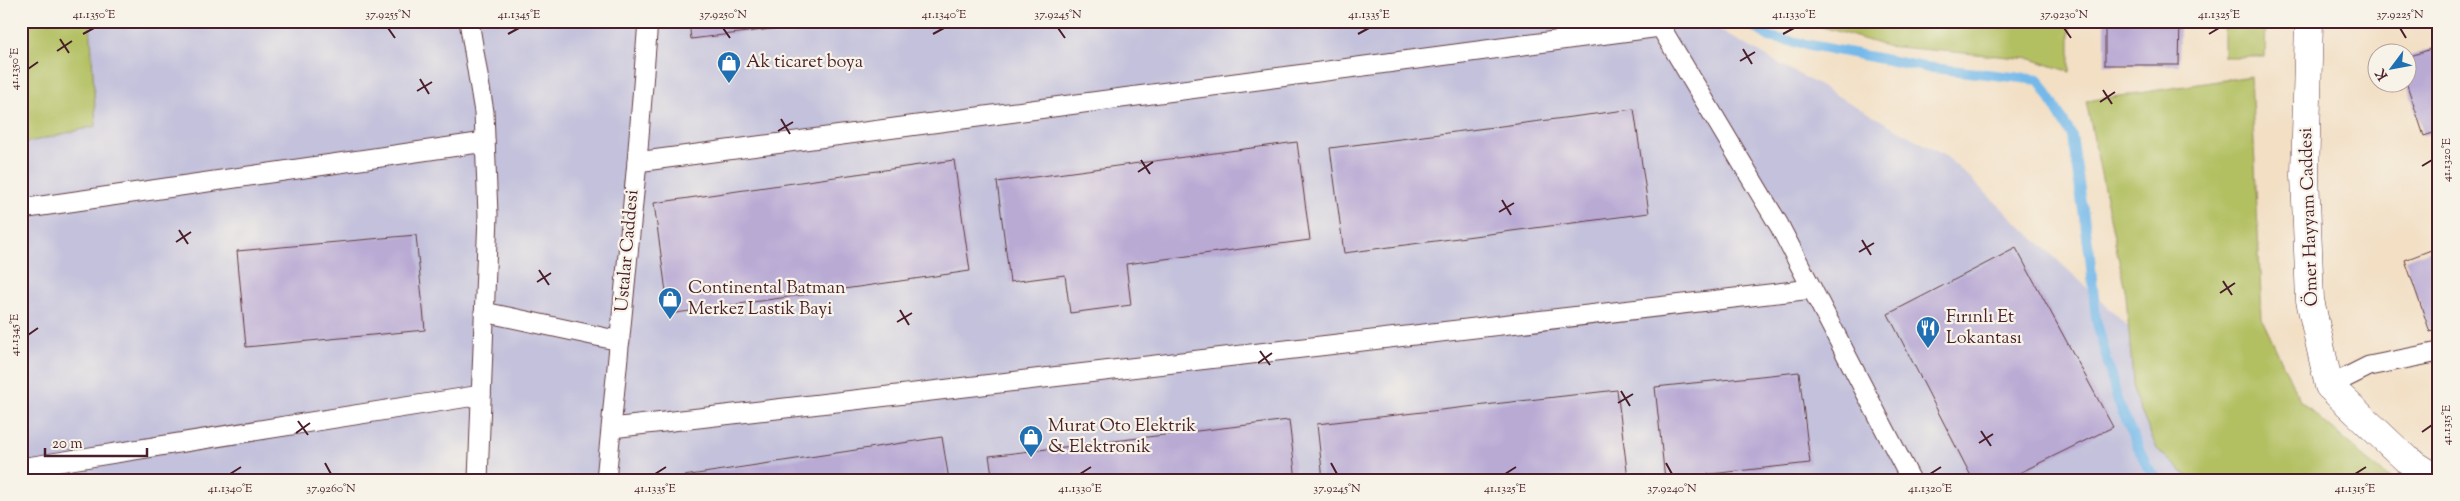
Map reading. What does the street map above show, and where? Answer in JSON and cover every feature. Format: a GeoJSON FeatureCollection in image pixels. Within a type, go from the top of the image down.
{"type":"FeatureCollection","features":[{"type":"Feature","properties":{"kind":"street","name":"Ömer Hayyam Caddesi"},"geometry":{"type":"LineString","coordinates":[[2309,21],[2305,175],[2310,300],[2329,386]]}},
{"type":"Feature","properties":{"kind":"street"},"geometry":{"type":"LineString","coordinates":[[2329,386],[2406,459],[2439,480]]}},
{"type":"Feature","properties":{"kind":"lane"},"geometry":{"type":"LineString","coordinates":[[469,21],[484,112],[488,215],[478,480]]}},
{"type":"Feature","properties":{"kind":"lane","name":"Ustalar Caddesi"},"geometry":{"type":"LineString","coordinates":[[606,480],[637,162],[648,21]]}},
{"type":"Feature","properties":{"kind":"lane"},"geometry":{"type":"LineString","coordinates":[[637,162],[1658,24],[1778,225],[1911,480]]}},
{"type":"Feature","properties":{"kind":"lane"},"geometry":{"type":"LineString","coordinates":[[21,209],[485,142]]}},
{"type":"Feature","properties":{"kind":"lane"},"geometry":{"type":"LineString","coordinates":[[612,428],[1812,289]]}},
{"type":"Feature","properties":{"kind":"lane"},"geometry":{"type":"LineString","coordinates":[[484,312],[620,341]]}},
{"type":"Feature","properties":{"kind":"lane"},"geometry":{"type":"LineString","coordinates":[[2329,386],[2369,366],[2439,352]]}},
{"type":"Feature","properties":{"kind":"lane"},"geometry":{"type":"LineString","coordinates":[[21,468],[481,395]]}},
{"type":"Feature","properties":{"kind":"shaded area"},"geometry":{"type":"Polygon","coordinates":[[[21,21],[1703,21],[1947,157],[2200,393],[2233,480],[21,480],[21,21]]]}},
{"type":"Feature","properties":{"kind":"green space"},"geometry":{"type":"Polygon","coordinates":[[[21,21],[90,21],[96,126],[21,144],[21,21]]]}},
{"type":"Feature","properties":{"kind":"green space"},"geometry":{"type":"Polygon","coordinates":[[[1803,21],[2070,21],[2070,72],[2031,59],[1886,46],[1803,21]]]}},
{"type":"Feature","properties":{"kind":"green space"},"geometry":{"type":"Polygon","coordinates":[[[2224,21],[2266,21],[2265,57],[2224,57],[2224,21]]]}},
{"type":"Feature","properties":{"kind":"green space"},"geometry":{"type":"Polygon","coordinates":[[[2251,76],[2262,319],[2300,401],[2391,480],[2196,480],[2183,473],[2157,449],[2134,395],[2126,295],[2086,101],[2251,76]]]}},
{"type":"Feature","properties":{"kind":"building"},"geometry":{"type":"Polygon","coordinates":[[[689,21],[828,21],[828,22],[691,39],[689,21]]]}},
{"type":"Feature","properties":{"kind":"building"},"geometry":{"type":"Polygon","coordinates":[[[2105,21],[2180,21],[2179,65],[2105,65],[2105,21]]]}},
{"type":"Feature","properties":{"kind":"building"},"geometry":{"type":"Polygon","coordinates":[[[2439,46],[2439,131],[2424,136],[2409,92],[2418,92],[2418,53],[2439,46]]]}},
{"type":"Feature","properties":{"kind":"building"},"geometry":{"type":"Polygon","coordinates":[[[1634,109],[1649,213],[1344,253],[1330,148],[1634,109]]]}},
{"type":"Feature","properties":{"kind":"building"},"geometry":{"type":"Polygon","coordinates":[[[1297,142],[1310,240],[1126,264],[1131,305],[1070,313],[1065,275],[1010,282],[997,182],[1297,142]]]}},
{"type":"Feature","properties":{"kind":"building"},"geometry":{"type":"Polygon","coordinates":[[[954,160],[970,271],[669,314],[654,203],[954,160]]]}},
{"type":"Feature","properties":{"kind":"building"},"geometry":{"type":"Polygon","coordinates":[[[416,235],[425,330],[246,347],[237,251],[416,235]]]}},
{"type":"Feature","properties":{"kind":"building"},"geometry":{"type":"Polygon","coordinates":[[[2439,247],[2439,329],[2430,332],[2405,260],[2439,247]]]}},
{"type":"Feature","properties":{"kind":"building"},"geometry":{"type":"Polygon","coordinates":[[[2016,248],[2113,427],[2005,480],[1973,480],[1888,314],[2016,248]]]}},
{"type":"Feature","properties":{"kind":"building"},"geometry":{"type":"Polygon","coordinates":[[[1799,372],[1810,463],[1665,479],[1655,387],[1799,372]]]}},
{"type":"Feature","properties":{"kind":"building"},"geometry":{"type":"Polygon","coordinates":[[[1617,390],[1628,478],[1323,480],[1317,424],[1617,390]]]}},
{"type":"Feature","properties":{"kind":"building"},"geometry":{"type":"Polygon","coordinates":[[[1289,420],[1296,480],[993,480],[989,456],[1289,420]]]}},
{"type":"Feature","properties":{"kind":"building"},"geometry":{"type":"Polygon","coordinates":[[[942,437],[949,480],[664,480],[664,479],[942,437]]]}},
{"type":"Feature","properties":{"kind":"waterway"},"geometry":{"type":"LineString","coordinates":[[1746,21],[1769,37],[1924,67],[2039,80],[2072,136],[2090,257],[2096,319],[2118,402],[2147,467],[2159,480]]}},
{"type":"Feature","properties":{"kind":"place","name":"Ak ticaret boya"},"geometry":{"type":"Point","coordinates":[729,84]}},
{"type":"Feature","properties":{"kind":"place","name":"Continental Batman Merkez Lastik Bayi"},"geometry":{"type":"Point","coordinates":[670,320]}},
{"type":"Feature","properties":{"kind":"place","name":"Fırınlı Et Lokantası"},"geometry":{"type":"Point","coordinates":[1928,349]}},
{"type":"Feature","properties":{"kind":"place","name":"Murat Oto Elektrik & Elektronik"},"geometry":{"type":"Point","coordinates":[1031,458]}}]}
